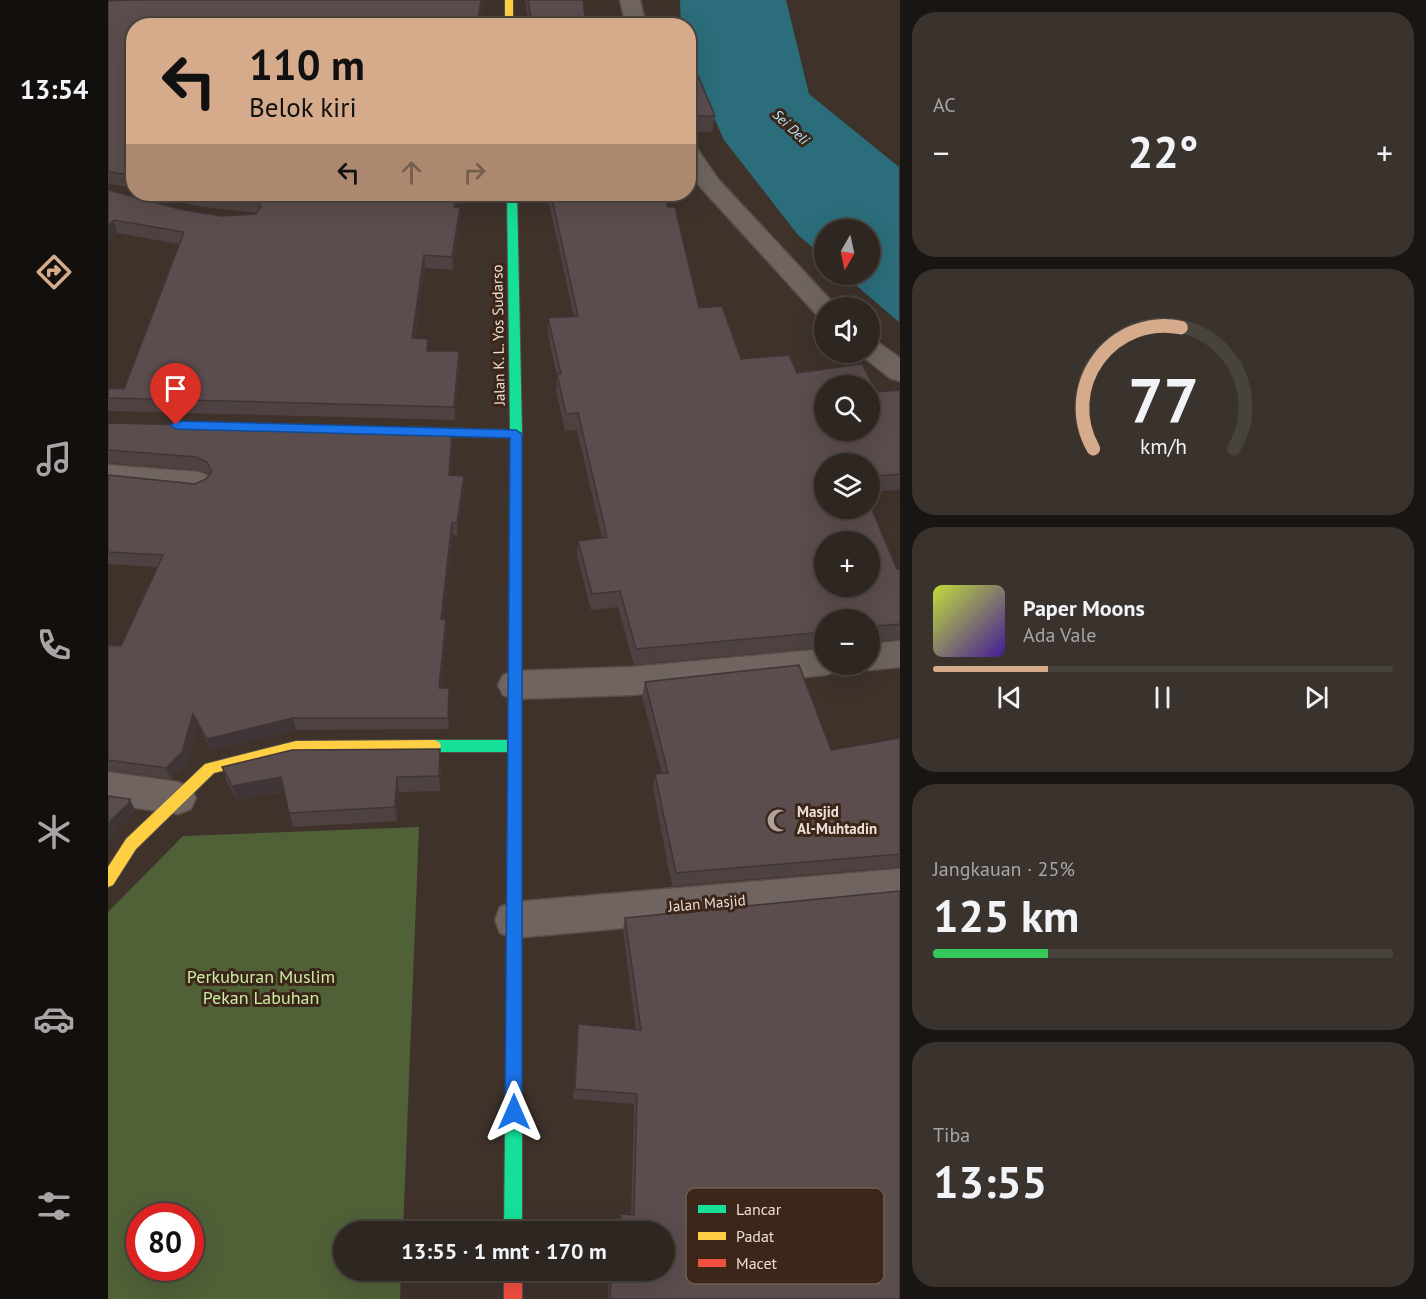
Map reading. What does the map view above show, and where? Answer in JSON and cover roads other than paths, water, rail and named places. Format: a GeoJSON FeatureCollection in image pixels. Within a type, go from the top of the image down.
{"type":"FeatureCollection","features":[{"type":"Feature","properties":{"kind":"main road"},"geometry":{"type":"LineString","coordinates":[[509,0],[509,18]]}},
{"type":"Feature","properties":{"kind":"main road","name":"Jalan K. L. Yos Sudarso"},"geometry":{"type":"LineString","coordinates":[[512,201],[516,434],[513,1221]]}},
{"type":"Feature","properties":{"kind":"main road"},"geometry":{"type":"LineString","coordinates":[[388,430],[516,434]]}},
{"type":"Feature","properties":{"kind":"main road"},"geometry":{"type":"LineString","coordinates":[[108,880],[131,844],[210,768],[296,747],[515,746]]}},
{"type":"Feature","properties":{"kind":"main road"},"geometry":{"type":"LineString","coordinates":[[513,1281],[513,1299]]}},
{"type":"Feature","properties":{"kind":"street"},"geometry":{"type":"LineString","coordinates":[[630,0],[634,18]]}},
{"type":"Feature","properties":{"kind":"street"},"geometry":{"type":"LineString","coordinates":[[696,164],[710,184],[815,297]]}},
{"type":"Feature","properties":{"kind":"street"},"geometry":{"type":"LineString","coordinates":[[880,357],[900,372]]}},
{"type":"Feature","properties":{"kind":"street"},"geometry":{"type":"LineString","coordinates":[[108,476],[199,483]]}},
{"type":"Feature","properties":{"kind":"street"},"geometry":{"type":"LineString","coordinates":[[880,656],[900,654]]}},
{"type":"Feature","properties":{"kind":"street"},"geometry":{"type":"LineString","coordinates":[[515,685],[632,681],[814,663]]}},
{"type":"Feature","properties":{"kind":"street"},"geometry":{"type":"LineString","coordinates":[[108,788],[178,798]]}},
{"type":"Feature","properties":{"kind":"street","name":"Jalan Masjid"},"geometry":{"type":"LineString","coordinates":[[514,920],[900,886]]}},
{"type":"Feature","properties":{"kind":"water","name":"Sei Deli"},"geometry":{"type":"Polygon","coordinates":[[[680,0],[786,0],[809,94],[899,167],[899,322],[880,306],[880,297],[870,297],[856,285],[880,285],[880,219],[814,219],[814,249],[798,235],[724,140],[696,78],[696,18],[681,18],[680,0]]]}},
{"type":"Feature","properties":{"kind":"place","name":"Masjid Al-Muhtadin"},"geometry":{"type":"Point","coordinates":[779,820]}},
{"type":"Feature","properties":{"kind":"park label","name":"Perkuburan Muslim Pekan Labuhan"},"geometry":{"type":"Point","coordinates":[261,986]}}]}
